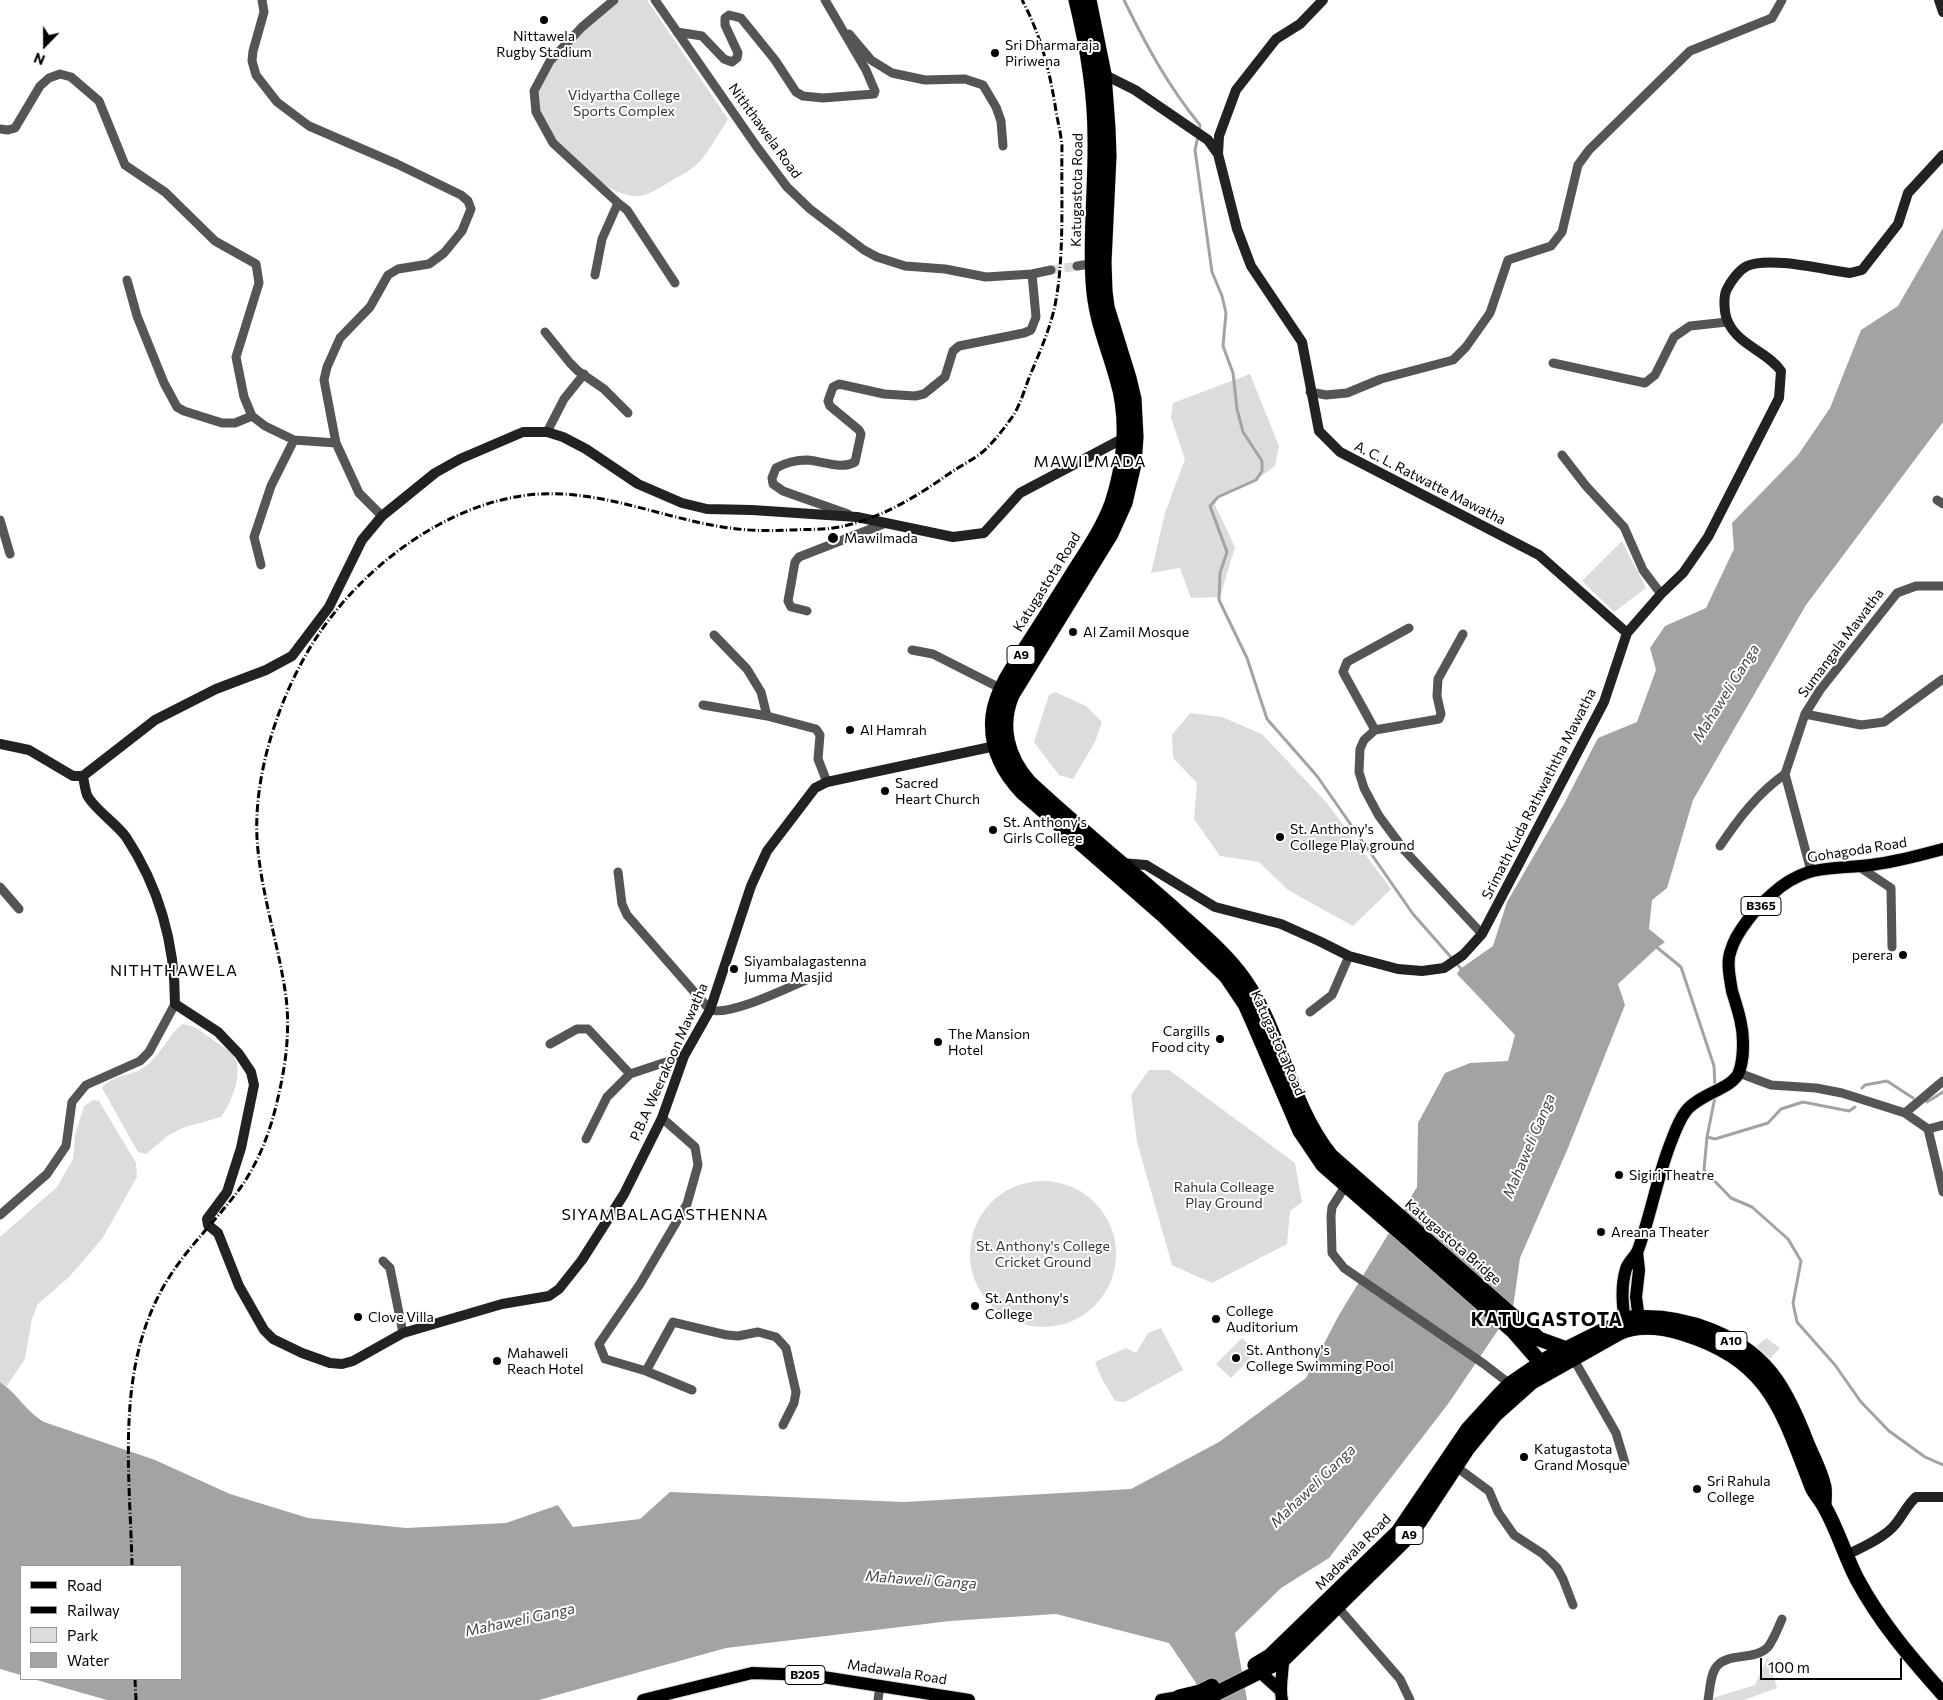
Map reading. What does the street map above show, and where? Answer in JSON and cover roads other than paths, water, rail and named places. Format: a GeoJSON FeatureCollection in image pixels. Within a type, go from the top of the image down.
{"type":"FeatureCollection","features":[{"type":"Feature","properties":{"kind":"highway","name":"Katugastota Road"},"geometry":{"type":"LineString","coordinates":[[1076,0],[1097,72]]}},
{"type":"Feature","properties":{"kind":"highway","name":"Katugastota Road"},"geometry":{"type":"LineString","coordinates":[[1089,0],[1109,156],[1098,263],[1107,307],[1131,385],[1135,412],[1130,437],[1106,516],[1079,564],[1013,667],[996,703],[993,716],[1002,745],[1029,782],[1226,976],[1245,1004],[1300,1131],[1323,1165],[1346,1185],[1361,1191]]}},
{"type":"Feature","properties":{"kind":"highway","name":"Katugastota Road"},"geometry":{"type":"LineString","coordinates":[[1002,745],[1007,707],[1014,690],[1101,552],[1125,503],[1132,476],[1130,437]]}},
{"type":"Feature","properties":{"kind":"highway","name":"Katugastota Road"},"geometry":{"type":"LineString","coordinates":[[1115,865],[1224,954],[1243,978],[1262,1012],[1300,1105],[1314,1134],[1361,1191]]}},
{"type":"Feature","properties":{"kind":"highway","name":"Katugastota Bridge"},"geometry":{"type":"LineString","coordinates":[[1361,1191],[1533,1343]]}},
{"type":"Feature","properties":{"kind":"highway"},"geometry":{"type":"LineString","coordinates":[[1533,1343],[1548,1365],[1633,1323]]}},
{"type":"Feature","properties":{"kind":"highway","name":"A10"},"geometry":{"type":"LineString","coordinates":[[1633,1323],[1674,1331],[1699,1339],[1733,1356],[1753,1372],[1766,1386],[1792,1434],[1813,1490],[1824,1506],[1845,1556],[1867,1598],[1894,1638],[1943,1694]]}},
{"type":"Feature","properties":{"kind":"highway"},"geometry":{"type":"LineString","coordinates":[[1533,1343],[1570,1353]]}},
{"type":"Feature","properties":{"kind":"highway"},"geometry":{"type":"LineString","coordinates":[[1510,1384],[1533,1343]]}},
{"type":"Feature","properties":{"kind":"highway","name":"Madawala Road"},"geometry":{"type":"LineString","coordinates":[[1334,1603],[1398,1532],[1486,1407],[1510,1384],[1548,1365]]}},
{"type":"Feature","properties":{"kind":"highway","name":"Madawala Road"},"geometry":{"type":"LineString","coordinates":[[1203,1700],[1277,1658],[1334,1603],[1403,1542],[1420,1521],[1455,1466],[1494,1415],[1548,1365]]}},
{"type":"Feature","properties":{"kind":"highway","name":"Madawala Road"},"geometry":{"type":"LineString","coordinates":[[1170,1699],[1200,1692],[1249,1673]]}},
{"type":"Feature","properties":{"kind":"main road","name":"Gohagoda Road"},"geometry":{"type":"LineString","coordinates":[[1739,1074],[1743,1058],[1743,1037],[1729,970],[1731,950],[1739,934],[1771,895],[1793,879],[1811,871],[1902,859],[1943,849]]}},
{"type":"Feature","properties":{"kind":"main road"},"geometry":{"type":"LineString","coordinates":[[1633,1323],[1622,1300],[1626,1267],[1637,1252],[1664,1160],[1678,1124],[1687,1109],[1708,1094],[1736,1079],[1739,1074]]}},
{"type":"Feature","properties":{"kind":"main road"},"geometry":{"type":"LineString","coordinates":[[1249,1673],[1281,1695],[1283,1678],[1277,1658]]}},
{"type":"Feature","properties":{"kind":"main road","name":"Madawala Road"},"geometry":{"type":"LineString","coordinates":[[643,1700],[752,1673],[810,1675],[969,1700]]}},
{"type":"Feature","properties":{"kind":"street"},"geometry":{"type":"LineString","coordinates":[[262,0],[264,12],[252,61],[256,75],[276,102],[310,126],[398,164],[460,195],[468,201],[471,209],[462,231],[444,253],[429,264],[398,269],[388,275],[370,307],[340,338],[327,367],[324,380],[336,443],[358,493],[382,516]]}},
{"type":"Feature","properties":{"kind":"street"},"geometry":{"type":"LineString","coordinates":[[614,0],[582,27],[550,61],[534,91],[536,112],[553,143],[627,210],[675,282]]}},
{"type":"Feature","properties":{"kind":"street","name":"Niththawela Road"},"geometry":{"type":"LineString","coordinates":[[655,0],[756,147],[787,186],[810,209],[864,250],[876,257],[905,266],[986,276],[1032,274],[1051,270]]}},
{"type":"Feature","properties":{"kind":"street"},"geometry":{"type":"LineString","coordinates":[[677,32],[702,36],[724,59],[732,62],[737,58],[738,53],[725,24],[725,18],[729,14],[734,15],[741,18],[752,34],[776,60],[796,92],[803,96],[822,98],[874,94],[875,91],[866,70],[825,0]]}},
{"type":"Feature","properties":{"kind":"street"},"geometry":{"type":"LineString","coordinates":[[1218,154],[1219,136],[1236,90],[1276,39],[1300,24],[1323,0]]}},
{"type":"Feature","properties":{"kind":"street"},"geometry":{"type":"LineString","coordinates":[[1310,392],[1326,395],[1348,392],[1381,379],[1453,360],[1466,347],[1490,313],[1508,260],[1551,246],[1562,232],[1578,165],[1589,150],[1690,51],[1772,18],[1782,0]]}},
{"type":"Feature","properties":{"kind":"street"},"geometry":{"type":"LineString","coordinates":[[1939,0],[1943,12]]}},
{"type":"Feature","properties":{"kind":"street"},"geometry":{"type":"LineString","coordinates":[[837,21],[871,60],[892,73],[925,80],[965,79],[983,85],[996,107],[1001,121],[1003,146]]}},
{"type":"Feature","properties":{"kind":"street","name":"A. C. L. Ratwatte Mawatha"},"geometry":{"type":"LineString","coordinates":[[1097,72],[1135,90],[1208,140],[1218,154],[1237,229],[1251,266],[1302,342],[1310,392],[1319,431],[1340,452],[1540,555],[1627,633]]}},
{"type":"Feature","properties":{"kind":"street"},"geometry":{"type":"LineString","coordinates":[[0,129],[8,130],[15,128],[40,86],[50,78],[60,74],[71,77],[99,102],[125,165],[166,192],[215,241],[256,264],[259,283],[236,357],[244,397],[252,416],[265,426],[294,440],[336,443]]}},
{"type":"Feature","properties":{"kind":"street"},"geometry":{"type":"LineString","coordinates":[[1553,363],[1645,383],[1655,375],[1674,337],[1690,326],[1727,322],[1724,294],[1730,281],[1747,266],[1770,262],[1850,273],[1862,270],[1898,224],[1908,192],[1943,155]]}},
{"type":"Feature","properties":{"kind":"street"},"geometry":{"type":"LineString","coordinates":[[595,275],[602,239],[618,202]]}},
{"type":"Feature","properties":{"kind":"street"},"geometry":{"type":"LineString","coordinates":[[1076,266],[1098,263]]}},
{"type":"Feature","properties":{"kind":"street"},"geometry":{"type":"LineString","coordinates":[[856,517],[783,491],[773,484],[772,478],[776,468],[783,464],[806,460],[848,466],[855,462],[861,434],[859,430],[830,406],[828,401],[833,388],[839,384],[884,394],[915,396],[924,394],[946,377],[953,351],[958,346],[1031,330],[1036,317],[1032,274]]}},
{"type":"Feature","properties":{"kind":"street"},"geometry":{"type":"LineString","coordinates":[[127,280],[137,316],[164,383],[177,407],[222,423],[235,423],[252,416]]}},
{"type":"Feature","properties":{"kind":"street","name":"Srimath Kuda Rathwaththa Mawatha"},"geometry":{"type":"LineString","coordinates":[[1349,956],[1398,969],[1422,971],[1444,968],[1463,956],[1482,934],[1604,702],[1627,633],[1661,594],[1683,573],[1708,537],[1779,398],[1781,371],[1774,361],[1743,342],[1727,322]]}},
{"type":"Feature","properties":{"kind":"street"},"geometry":{"type":"LineString","coordinates":[[545,332],[570,363],[604,389],[628,412]]}},
{"type":"Feature","properties":{"kind":"street"},"geometry":{"type":"LineString","coordinates":[[547,432],[564,399],[584,374]]}},
{"type":"Feature","properties":{"kind":"street"},"geometry":{"type":"LineString","coordinates":[[0,744],[29,750],[73,776],[83,776],[155,720],[216,689],[266,670],[292,656],[329,607],[362,540],[382,516],[435,473],[460,459],[524,432],[547,432],[563,437],[586,449],[638,484],[682,503],[707,509],[856,517],[953,537],[984,534],[1020,493],[1130,437]]}},
{"type":"Feature","properties":{"kind":"street"},"geometry":{"type":"LineString","coordinates":[[261,565],[254,536],[272,486],[294,440]]}},
{"type":"Feature","properties":{"kind":"street"},"geometry":{"type":"LineString","coordinates":[[1562,455],[1586,486],[1624,527],[1643,570],[1661,594]]}},
{"type":"Feature","properties":{"kind":"street"},"geometry":{"type":"LineString","coordinates":[[0,520],[10,554]]}},
{"type":"Feature","properties":{"kind":"street"},"geometry":{"type":"LineString","coordinates":[[807,611],[791,607],[788,602],[795,562],[799,557],[886,523]]}},
{"type":"Feature","properties":{"kind":"street","name":"Sumangala Mawatha"},"geometry":{"type":"LineString","coordinates":[[1785,774],[1805,714],[1820,690],[1896,593],[1916,586],[1943,586]]}},
{"type":"Feature","properties":{"kind":"street"},"geometry":{"type":"LineString","coordinates":[[1375,730],[1342,672],[1347,662],[1409,628]]}},
{"type":"Feature","properties":{"kind":"street"},"geometry":{"type":"LineString","coordinates":[[1463,634],[1438,679],[1437,696],[1441,714],[1439,718],[1375,730],[1364,740],[1360,748],[1359,772],[1364,788],[1379,816],[1405,852],[1482,934]]}},
{"type":"Feature","properties":{"kind":"street"},"geometry":{"type":"LineString","coordinates":[[714,635],[747,669],[761,692],[767,716]]}},
{"type":"Feature","properties":{"kind":"street"},"geometry":{"type":"LineString","coordinates":[[912,650],[933,654],[1002,690]]}},
{"type":"Feature","properties":{"kind":"street"},"geometry":{"type":"LineString","coordinates":[[1805,714],[1861,725],[1884,722],[1943,679]]}},
{"type":"Feature","properties":{"kind":"street"},"geometry":{"type":"LineString","coordinates":[[703,705],[767,716],[816,729],[820,735],[818,759],[827,782]]}},
{"type":"Feature","properties":{"kind":"street","name":"P.B.A Weerakoon Mawatha"},"geometry":{"type":"LineString","coordinates":[[175,1004],[218,1032],[240,1054],[251,1072],[254,1085],[241,1148],[227,1192],[207,1219],[208,1225],[218,1232],[239,1286],[264,1330],[273,1339],[302,1353],[330,1363],[342,1364],[352,1361],[403,1333],[502,1304],[549,1296],[559,1289],[582,1260],[624,1194],[662,1118],[684,1056],[710,1010],[751,886],[767,851],[815,788],[827,782],[1002,745]]}},
{"type":"Feature","properties":{"kind":"street"},"geometry":{"type":"LineString","coordinates":[[1720,846],[1739,817],[1769,785],[1785,774],[1811,871]]}},
{"type":"Feature","properties":{"kind":"street"},"geometry":{"type":"LineString","coordinates":[[0,1215],[47,1174],[66,1146],[72,1102],[86,1085],[140,1061],[150,1052],[175,1004],[172,956],[165,921],[153,886],[125,836],[88,796],[83,776]]}},
{"type":"Feature","properties":{"kind":"street"},"geometry":{"type":"LineString","coordinates":[[1115,865],[1146,864],[1215,907],[1281,924],[1349,956],[1332,994],[1310,1012]]}},
{"type":"Feature","properties":{"kind":"street"},"geometry":{"type":"LineString","coordinates":[[1858,866],[1891,888],[1892,947]]}},
{"type":"Feature","properties":{"kind":"street"},"geometry":{"type":"LineString","coordinates":[[618,872],[622,904],[627,915],[710,1010],[716,1012],[739,1007],[806,980]]}},
{"type":"Feature","properties":{"kind":"street"},"geometry":{"type":"LineString","coordinates":[[0,887],[19,909]]}},
{"type":"Feature","properties":{"kind":"street"},"geometry":{"type":"LineString","coordinates":[[550,1044],[577,1029],[588,1029],[630,1074]]}},
{"type":"Feature","properties":{"kind":"street"},"geometry":{"type":"LineString","coordinates":[[586,1139],[607,1097],[630,1074],[684,1056]]}},
{"type":"Feature","properties":{"kind":"street"},"geometry":{"type":"LineString","coordinates":[[1739,1074],[1772,1086],[1816,1088],[1842,1093],[1905,1113],[1928,1129],[1943,1192]]}},
{"type":"Feature","properties":{"kind":"street"},"geometry":{"type":"LineString","coordinates":[[1905,1113],[1943,1081]]}},
{"type":"Feature","properties":{"kind":"street"},"geometry":{"type":"LineString","coordinates":[[662,1118],[694,1147],[698,1164],[694,1180],[687,1204],[640,1284],[600,1344],[605,1359],[646,1371],[692,1390]]}},
{"type":"Feature","properties":{"kind":"street"},"geometry":{"type":"LineString","coordinates":[[1928,1129],[1943,1125]]}},
{"type":"Feature","properties":{"kind":"street"},"geometry":{"type":"LineString","coordinates":[[1346,1185],[1332,1207],[1331,1216],[1332,1253],[1344,1268],[1484,1364],[1510,1384]]}},
{"type":"Feature","properties":{"kind":"street"},"geometry":{"type":"LineString","coordinates":[[384,1260],[390,1268],[403,1333]]}},
{"type":"Feature","properties":{"kind":"street"},"geometry":{"type":"LineString","coordinates":[[646,1371],[673,1322],[727,1335],[738,1336],[758,1332],[776,1337],[786,1348],[796,1392],[794,1403],[784,1425]]}},
{"type":"Feature","properties":{"kind":"street"},"geometry":{"type":"LineString","coordinates":[[1570,1353],[1616,1433],[1625,1463]]}},
{"type":"Feature","properties":{"kind":"street"},"geometry":{"type":"LineString","coordinates":[[1455,1466],[1489,1491],[1498,1512],[1514,1535],[1544,1554],[1557,1568],[1573,1605]]}},
{"type":"Feature","properties":{"kind":"street"},"geometry":{"type":"LineString","coordinates":[[1845,1556],[1890,1530],[1899,1521],[1907,1505],[1916,1496],[1943,1497]]}},
{"type":"Feature","properties":{"kind":"street"},"geometry":{"type":"LineString","coordinates":[[1334,1603],[1400,1679],[1410,1700]]}},
{"type":"Feature","properties":{"kind":"street"},"geometry":{"type":"LineString","coordinates":[[1708,1700],[1712,1678],[1717,1666],[1726,1660],[1761,1652],[1775,1636],[1782,1619]]}},
{"type":"Feature","properties":{"kind":"street"},"geometry":{"type":"LineString","coordinates":[[878,1700],[880,1686]]}},
{"type":"Feature","properties":{"kind":"water","name":"Mahaweli Ganga"},"geometry":{"type":"Polygon","coordinates":[[[1943,228],[1943,422],[1806,605],[1693,800],[1667,888],[1652,900],[1649,929],[1665,942],[1618,984],[1625,1005],[1568,1148],[1520,1258],[1513,1308],[1448,1404],[1329,1558],[1281,1588],[1235,1633],[1247,1700],[1197,1700],[1196,1683],[1169,1643],[1056,1614],[950,1621],[726,1648],[539,1700],[107,1700],[37,1680],[182,1680],[182,1565],[20,1565],[20,1675],[0,1669],[0,1382],[44,1422],[155,1460],[230,1494],[308,1518],[406,1528],[506,1523],[558,1505],[573,1527],[640,1519],[670,1492],[904,1502],[1131,1489],[1219,1442],[1306,1378],[1339,1315],[1417,1187],[1418,1123],[1445,1073],[1470,1063],[1508,1061],[1515,1035],[1457,974],[1460,969],[1493,946],[1507,902],[1564,804],[1598,738],[1637,722],[1656,670],[1650,648],[1665,626],[1706,608],[1734,549],[1732,523],[1798,455],[1830,408],[1861,330],[1898,306],[1943,228]]]}},
{"type":"Feature","properties":{"kind":"waterway"},"geometry":{"type":"LineString","coordinates":[[1124,0],[1158,65],[1200,125],[1199,130]]}},
{"type":"Feature","properties":{"kind":"waterway"},"geometry":{"type":"LineString","coordinates":[[1198,136],[1195,150],[1212,272],[1222,296],[1226,313],[1223,346],[1233,373],[1237,409],[1243,432],[1262,461],[1262,471],[1256,480],[1218,497],[1210,506],[1227,552],[1220,573],[1219,600],[1247,658],[1267,719],[1317,776],[1413,914],[1464,972]]}},
{"type":"Feature","properties":{"kind":"waterway"},"geometry":{"type":"LineString","coordinates":[[1654,945],[1681,967],[1714,1066],[1715,1088]]}},
{"type":"Feature","properties":{"kind":"waterway"},"geometry":{"type":"LineString","coordinates":[[1862,1088],[1865,1085],[1887,1081],[1913,1098]]}},
{"type":"Feature","properties":{"kind":"waterway"},"geometry":{"type":"LineString","coordinates":[[1927,1102],[1943,1092]]}},
{"type":"Feature","properties":{"kind":"waterway"},"geometry":{"type":"LineString","coordinates":[[1715,1097],[1707,1137],[1715,1139],[1768,1123],[1781,1109],[1803,1102],[1849,1111],[1855,1107]]}},
{"type":"Feature","properties":{"kind":"waterway"},"geometry":{"type":"LineString","coordinates":[[1707,1137],[1704,1170],[1731,1198],[1752,1207],[1788,1239],[1801,1261],[1793,1303],[1797,1322],[1835,1365],[1861,1402],[1889,1431],[1925,1457],[1943,1465]]}},
{"type":"Feature","properties":{"kind":"tunnel"},"geometry":{"type":"LineString","coordinates":[[1051,270],[1077,266]]}},
{"type":"Feature","properties":{"kind":"railway"},"geometry":{"type":"LineString","coordinates":[[132,1565],[128,1458],[129,1422],[132,1386],[138,1351],[149,1317],[173,1271],[232,1199],[253,1167],[271,1124],[283,1074],[287,1046],[287,1004],[282,971],[265,895],[257,838],[257,816],[259,792],[268,746],[275,723],[303,660],[321,630],[343,602],[397,552],[428,531],[460,514],[494,502],[528,495],[580,496],[630,505],[705,524],[745,530],[828,529],[866,520],[896,507],[925,490],[987,448],[1013,416],[1020,403],[1052,319],[1060,271],[1062,142],[1044,54],[1029,13],[1022,0]]}},
{"type":"Feature","properties":{"kind":"railway"},"geometry":{"type":"LineString","coordinates":[[135,1680],[136,1700]]}},
{"type":"Feature","properties":{"kind":"place","name":"Nittawela Rugby Stadium"},"geometry":{"type":"Point","coordinates":[544,20]}},
{"type":"Feature","properties":{"kind":"place","name":"Sri Dharmaraja Piriwena"},"geometry":{"type":"Point","coordinates":[995,53]}},
{"type":"Feature","properties":{"kind":"place","name":"Mawilmada"},"geometry":{"type":"Point","coordinates":[833,538]}},
{"type":"Feature","properties":{"kind":"place","name":"Al Zamil Mosque"},"geometry":{"type":"Point","coordinates":[1073,632]}},
{"type":"Feature","properties":{"kind":"place","name":"Al Hamrah"},"geometry":{"type":"Point","coordinates":[850,730]}},
{"type":"Feature","properties":{"kind":"place","name":"Sacred Heart Church"},"geometry":{"type":"Point","coordinates":[885,791]}},
{"type":"Feature","properties":{"kind":"place","name":"St. Anthony's Girls College"},"geometry":{"type":"Point","coordinates":[993,830]}},
{"type":"Feature","properties":{"kind":"place","name":"St. Anthony's College Play ground"},"geometry":{"type":"Point","coordinates":[1280,837]}},
{"type":"Feature","properties":{"kind":"place","name":"perera"},"geometry":{"type":"Point","coordinates":[1903,955]}},
{"type":"Feature","properties":{"kind":"place","name":"Siyambalagastenna Jumma Masjid"},"geometry":{"type":"Point","coordinates":[734,969]}},
{"type":"Feature","properties":{"kind":"place","name":"Cargills Food city"},"geometry":{"type":"Point","coordinates":[1220,1039]}},
{"type":"Feature","properties":{"kind":"place","name":"The Mansion Hotel"},"geometry":{"type":"Point","coordinates":[938,1042]}},
{"type":"Feature","properties":{"kind":"place","name":"Sigiri Theatre"},"geometry":{"type":"Point","coordinates":[1619,1175]}},
{"type":"Feature","properties":{"kind":"place","name":"Areana Theater"},"geometry":{"type":"Point","coordinates":[1601,1232]}},
{"type":"Feature","properties":{"kind":"place","name":"St. Anthony's College"},"geometry":{"type":"Point","coordinates":[975,1306]}},
{"type":"Feature","properties":{"kind":"place","name":"Clove Villa"},"geometry":{"type":"Point","coordinates":[358,1317]}},
{"type":"Feature","properties":{"kind":"place","name":"College Auditorium"},"geometry":{"type":"Point","coordinates":[1216,1319]}},
{"type":"Feature","properties":{"kind":"place","name":"St. Anthony's College Swimming Pool"},"geometry":{"type":"Point","coordinates":[1236,1358]}},
{"type":"Feature","properties":{"kind":"place","name":"Mahaweli Reach Hotel"},"geometry":{"type":"Point","coordinates":[497,1361]}},
{"type":"Feature","properties":{"kind":"place","name":"Katugastota Grand Mosque"},"geometry":{"type":"Point","coordinates":[1524,1457]}},
{"type":"Feature","properties":{"kind":"place","name":"Sri Rahula College"},"geometry":{"type":"Point","coordinates":[1697,1489]}},
{"type":"Feature","properties":{"kind":"district","name":"MAWILMADA"},"geometry":{"type":"Point","coordinates":[1090,462]}},
{"type":"Feature","properties":{"kind":"district","name":"NITHTHAWELA"},"geometry":{"type":"Point","coordinates":[174,971]}},
{"type":"Feature","properties":{"kind":"district","name":"SIYAMBALAGASTHENNA"},"geometry":{"type":"Point","coordinates":[665,1215]}},
{"type":"Feature","properties":{"kind":"district","name":"KATUGASTOTA"},"geometry":{"type":"Point","coordinates":[1547,1320]}},
{"type":"Feature","properties":{"kind":"park label","name":"Vidyartha College Sports Complex"},"geometry":{"type":"Point","coordinates":[624,104]}},
{"type":"Feature","properties":{"kind":"park label","name":"Rahula Colleage Play Ground"},"geometry":{"type":"Point","coordinates":[1224,1196]}},
{"type":"Feature","properties":{"kind":"park label","name":"St. Anthony's College Cricket Ground"},"geometry":{"type":"Point","coordinates":[1043,1254]}}]}
